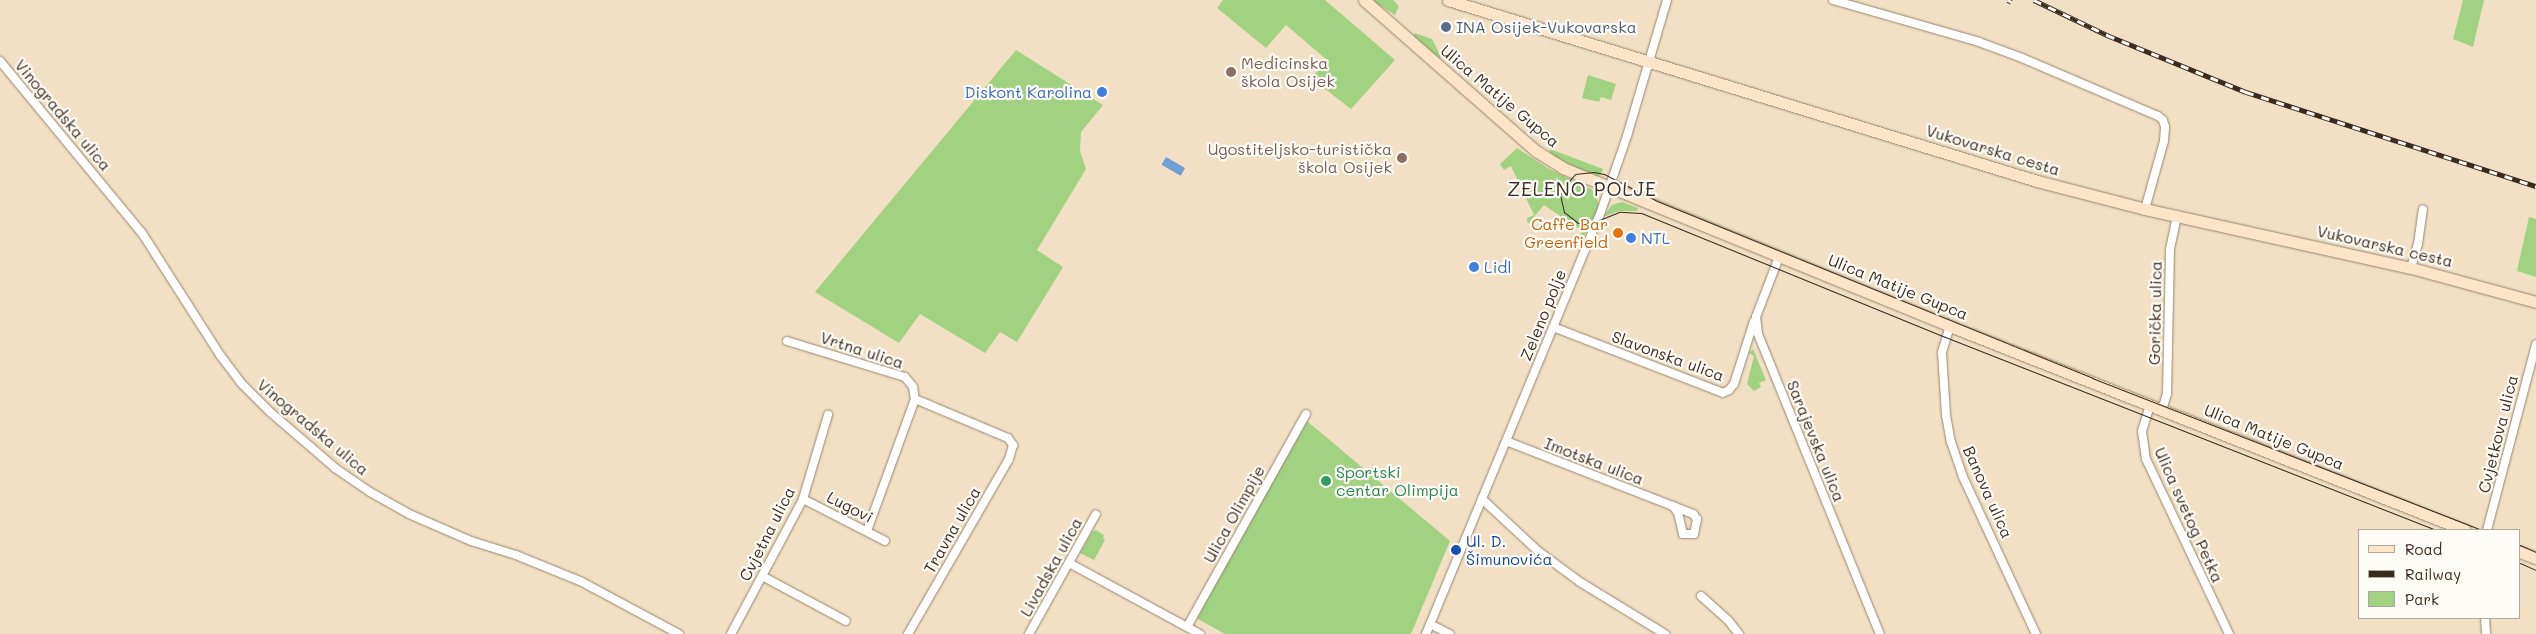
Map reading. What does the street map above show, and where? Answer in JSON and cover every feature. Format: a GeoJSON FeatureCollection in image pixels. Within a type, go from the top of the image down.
{"type":"FeatureCollection","features":[{"type":"Feature","properties":{"kind":"main road","name":"Ulica Matije Gupca"},"geometry":{"type":"LineString","coordinates":[[1364,0],[1541,155],[1609,188],[1950,326],[2462,529]]}},
{"type":"Feature","properties":{"kind":"main road","name":"Vukovarska cesta"},"geometry":{"type":"LineString","coordinates":[[1448,0],[2037,181],[2145,209],[2411,268],[2536,302]]}},
{"type":"Feature","properties":{"kind":"main road"},"geometry":{"type":"LineString","coordinates":[[2521,552],[2536,558]]}},
{"type":"Feature","properties":{"kind":"street","name":"Zeleno polje"},"geometry":{"type":"LineString","coordinates":[[1426,634],[1609,188],[1667,0]]}},
{"type":"Feature","properties":{"kind":"street"},"geometry":{"type":"LineString","coordinates":[[1833,0],[2022,58],[2158,116],[2163,120],[2165,127],[2164,141],[2145,209]]}},
{"type":"Feature","properties":{"kind":"street","name":"Vinogradska ulica"},"geometry":{"type":"LineString","coordinates":[[0,61],[142,233],[220,355],[241,383],[270,412],[335,468],[370,492],[410,514],[471,541],[516,555],[582,582],[679,634]]}},
{"type":"Feature","properties":{"kind":"street"},"geometry":{"type":"LineString","coordinates":[[2411,268],[2418,244],[2423,209]]}},
{"type":"Feature","properties":{"kind":"street","name":"Gorička ulica"},"geometry":{"type":"LineString","coordinates":[[2162,410],[2167,394],[2170,249],[2177,216]]}},
{"type":"Feature","properties":{"kind":"street"},"geometry":{"type":"LineString","coordinates":[[1756,317],[1779,257]]}},
{"type":"Feature","properties":{"kind":"street","name":"Slavonska ulica"},"geometry":{"type":"LineString","coordinates":[[1553,327],[1718,393],[1726,392],[1734,384],[1756,317]]}},
{"type":"Feature","properties":{"kind":"street","name":"Sarajevska ulica"},"geometry":{"type":"LineString","coordinates":[[1756,317],[1761,344],[1880,634]]}},
{"type":"Feature","properties":{"kind":"street","name":"Banova ulica"},"geometry":{"type":"LineString","coordinates":[[1950,326],[1942,353],[1946,415],[1952,442],[1964,477],[2036,634]]}},
{"type":"Feature","properties":{"kind":"street","name":"Vrtna ulica"},"geometry":{"type":"LineString","coordinates":[[787,341],[905,377],[913,387],[915,399]]}},
{"type":"Feature","properties":{"kind":"street","name":"Cvjetkova ulica"},"geometry":{"type":"LineString","coordinates":[[2487,529],[2536,344]]}},
{"type":"Feature","properties":{"kind":"street"},"geometry":{"type":"LineString","coordinates":[[867,531],[915,399]]}},
{"type":"Feature","properties":{"kind":"street","name":"Travna ulica"},"geometry":{"type":"LineString","coordinates":[[908,634],[1009,459],[1013,445],[1008,438],[915,399]]}},
{"type":"Feature","properties":{"kind":"street","name":"Ulica svetog Petka"},"geometry":{"type":"LineString","coordinates":[[2150,405],[2142,431],[2146,459],[2229,634]]}},
{"type":"Feature","properties":{"kind":"street","name":"Ulica Olimpije"},"geometry":{"type":"LineString","coordinates":[[1187,627],[1306,414]]}},
{"type":"Feature","properties":{"kind":"street","name":"Cvjetna ulica"},"geometry":{"type":"LineString","coordinates":[[731,634],[803,499],[828,415]]}},
{"type":"Feature","properties":{"kind":"street","name":"Imotska ulica"},"geometry":{"type":"LineString","coordinates":[[1506,440],[1673,506]]}},
{"type":"Feature","properties":{"kind":"street","name":"Lugovi"},"geometry":{"type":"LineString","coordinates":[[803,499],[885,541]]}},
{"type":"Feature","properties":{"kind":"street"},"geometry":{"type":"LineString","coordinates":[[1482,500],[1538,552],[1580,582],[1666,634]]}},
{"type":"Feature","properties":{"kind":"street","name":"Livadska ulica"},"geometry":{"type":"LineString","coordinates":[[1029,634],[1096,514]]}},
{"type":"Feature","properties":{"kind":"street"},"geometry":{"type":"LineString","coordinates":[[1069,563],[1200,634]]}},
{"type":"Feature","properties":{"kind":"street"},"geometry":{"type":"LineString","coordinates":[[762,576],[846,621]]}},
{"type":"Feature","properties":{"kind":"street"},"geometry":{"type":"LineString","coordinates":[[1701,596],[1728,620],[1739,634]]}},
{"type":"Feature","properties":{"kind":"street"},"geometry":{"type":"LineString","coordinates":[[2485,619],[2486,634]]}},
{"type":"Feature","properties":{"kind":"street"},"geometry":{"type":"LineString","coordinates":[[1430,624],[1450,634]]}},
{"type":"Feature","properties":{"kind":"green space"},"geometry":{"type":"Polygon","coordinates":[[[1223,0],[1325,0],[1395,60],[1351,109],[1311,78],[1327,60],[1286,25],[1266,48],[1217,8],[1223,0]]]}},
{"type":"Feature","properties":{"kind":"green space"},"geometry":{"type":"Polygon","coordinates":[[[1371,0],[1393,0],[1399,6],[1395,15],[1371,0]]]}},
{"type":"Feature","properties":{"kind":"green space"},"geometry":{"type":"Polygon","coordinates":[[[2463,0],[2484,0],[2473,47],[2453,39],[2463,0]]]}},
{"type":"Feature","properties":{"kind":"green space"},"geometry":{"type":"Polygon","coordinates":[[[1415,33],[1432,39],[1441,57],[1438,59],[1413,37],[1415,33]]]}},
{"type":"Feature","properties":{"kind":"green space"},"geometry":{"type":"Polygon","coordinates":[[[1016,50],[1103,105],[1081,132],[1080,151],[1086,169],[1037,250],[1063,267],[1017,342],[1000,332],[985,353],[920,314],[899,343],[815,292],[1016,50]]]}},
{"type":"Feature","properties":{"kind":"green space"},"geometry":{"type":"Polygon","coordinates":[[[1588,75],[1616,84],[1611,100],[1601,97],[1599,102],[1582,98],[1588,75]]]}},
{"type":"Feature","properties":{"kind":"green space"},"geometry":{"type":"Polygon","coordinates":[[[1517,148],[1549,169],[1591,189],[1596,194],[1599,207],[1585,235],[1579,236],[1582,231],[1573,224],[1569,230],[1566,228],[1569,222],[1544,205],[1528,224],[1527,218],[1534,215],[1511,166],[1504,170],[1500,164],[1517,148]]]}},
{"type":"Feature","properties":{"kind":"green space"},"geometry":{"type":"Polygon","coordinates":[[[1550,149],[1603,169],[1601,175],[1594,177],[1587,174],[1549,153],[1550,149]]]}},
{"type":"Feature","properties":{"kind":"green space"},"geometry":{"type":"Polygon","coordinates":[[[1622,202],[1638,208],[1637,211],[1619,211],[1603,217],[1612,205],[1622,202]]]}},
{"type":"Feature","properties":{"kind":"green space"},"geometry":{"type":"Polygon","coordinates":[[[2529,217],[2536,219],[2536,277],[2517,271],[2529,217]]]}},
{"type":"Feature","properties":{"kind":"green space"},"geometry":{"type":"Polygon","coordinates":[[[1753,349],[1766,380],[1759,383],[1761,387],[1754,391],[1747,384],[1754,356],[1749,353],[1753,349]]]}},
{"type":"Feature","properties":{"kind":"green space","name":"Sportski centar Olimpija"},"geometry":{"type":"Polygon","coordinates":[[[1307,421],[1450,541],[1411,634],[1225,634],[1196,618],[1307,421]]]}},
{"type":"Feature","properties":{"kind":"green space"},"geometry":{"type":"Polygon","coordinates":[[[1096,530],[1104,535],[1103,538],[1105,540],[1094,560],[1080,553],[1092,532],[1096,530]]]}},
{"type":"Feature","properties":{"kind":"water"},"geometry":{"type":"Polygon","coordinates":[[[1166,157],[1185,168],[1181,176],[1162,165],[1166,157]]]}},
{"type":"Feature","properties":{"kind":"tram line"},"geometry":{"type":"LineString","coordinates":[[2433,529],[1945,337],[1641,213],[1619,212],[1597,221],[1578,223],[1564,212],[1560,195],[1563,188],[1575,174],[1594,172],[1604,174],[1657,201],[2092,378],[2479,529]]}},
{"type":"Feature","properties":{"kind":"tram line"},"geometry":{"type":"LineString","coordinates":[[2521,545],[2536,552]]}},
{"type":"Feature","properties":{"kind":"tram line"},"geometry":{"type":"LineString","coordinates":[[2521,563],[2536,570]]}},
{"type":"Feature","properties":{"kind":"railway"},"geometry":{"type":"LineString","coordinates":[[2008,0],[2012,2]]}},
{"type":"Feature","properties":{"kind":"railway"},"geometry":{"type":"LineString","coordinates":[[2034,0],[2107,35],[2246,92],[2536,186]]}},
{"type":"Feature","properties":{"kind":"place","name":"INA Osijek-Vukovarska"},"geometry":{"type":"Point","coordinates":[1446,27]}},
{"type":"Feature","properties":{"kind":"place","name":"Medicinska škola Osijek"},"geometry":{"type":"Point","coordinates":[1231,72]}},
{"type":"Feature","properties":{"kind":"place","name":"Diskont Karolina"},"geometry":{"type":"Point","coordinates":[1102,92]}},
{"type":"Feature","properties":{"kind":"place","name":"Ugostiteljsko-turistička škola Osijek"},"geometry":{"type":"Point","coordinates":[1402,158]}},
{"type":"Feature","properties":{"kind":"place","name":"Caffe Bar Greenfield"},"geometry":{"type":"Point","coordinates":[1618,233]}},
{"type":"Feature","properties":{"kind":"place","name":"NTL"},"geometry":{"type":"Point","coordinates":[1631,238]}},
{"type":"Feature","properties":{"kind":"place","name":"Lidl"},"geometry":{"type":"Point","coordinates":[1474,267]}},
{"type":"Feature","properties":{"kind":"place","name":"Sportski centar Olimpija"},"geometry":{"type":"Point","coordinates":[1326,481]}},
{"type":"Feature","properties":{"kind":"place","name":"Ul. D. Šimunovića"},"geometry":{"type":"Point","coordinates":[1456,550]}},
{"type":"Feature","properties":{"kind":"district","name":"ZELENO POLJE"},"geometry":{"type":"Point","coordinates":[1582,189]}}]}
